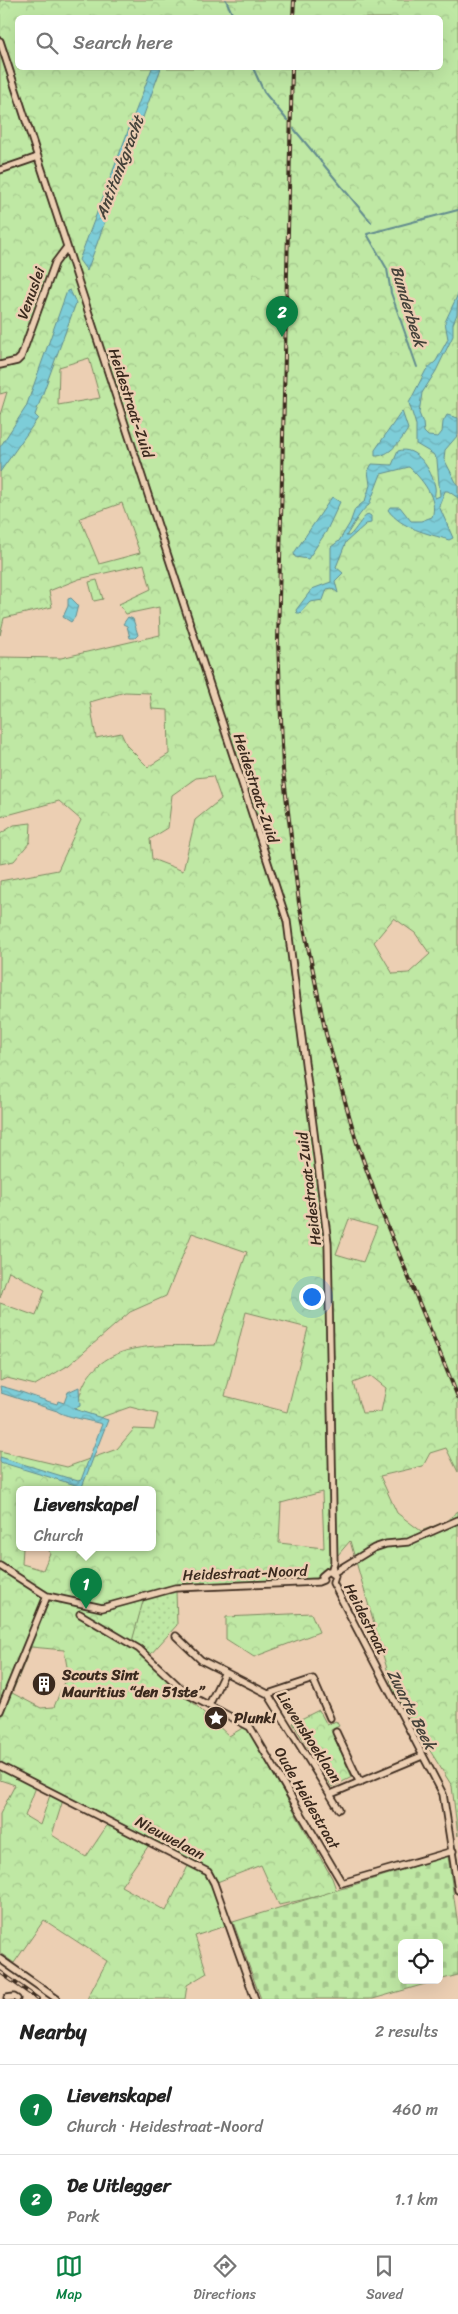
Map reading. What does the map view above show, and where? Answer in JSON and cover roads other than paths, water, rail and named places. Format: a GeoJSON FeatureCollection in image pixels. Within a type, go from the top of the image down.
{"type":"FeatureCollection","features":[{"type":"Feature","properties":{"kind":"street","name":"Heidestraat-Zuid"},"geometry":{"type":"LineString","coordinates":[[0,41],[287,921],[328,1243],[334,1562],[332,1572]]}},
{"type":"Feature","properties":{"kind":"street"},"geometry":{"type":"LineString","coordinates":[[0,170],[38,157]]}},
{"type":"Feature","properties":{"kind":"street","name":"Venuslei"},"geometry":{"type":"LineString","coordinates":[[0,365],[17,361],[21,356],[55,263],[67,247]]}},
{"type":"Feature","properties":{"kind":"street"},"geometry":{"type":"LineString","coordinates":[[332,1572],[374,1548],[386,1544],[408,1542],[458,1520]]}},
{"type":"Feature","properties":{"kind":"street","name":"Heidestraat-Noord"},"geometry":{"type":"LineString","coordinates":[[0,1566],[47,1596],[102,1608],[175,1588],[318,1582],[323,1580]]}},
{"type":"Feature","properties":{"kind":"street","name":"Heidestraat"},"geometry":{"type":"LineString","coordinates":[[333,1583],[327,1584],[323,1580],[324,1573],[332,1572],[335,1576],[333,1583],[443,1794],[458,1890]]}},
{"type":"Feature","properties":{"kind":"street"},"geometry":{"type":"LineString","coordinates":[[0,1711],[47,1596]]}},
{"type":"Feature","properties":{"kind":"street","name":"Oude Heidestraat"},"geometry":{"type":"LineString","coordinates":[[80,1614],[139,1649],[187,1694],[250,1727],[342,1883],[453,1851]]}},
{"type":"Feature","properties":{"kind":"street","name":"Lievenshoeklaan"},"geometry":{"type":"LineString","coordinates":[[176,1636],[201,1660],[268,1694],[339,1809]]}},
{"type":"Feature","properties":{"kind":"street"},"geometry":{"type":"LineString","coordinates":[[209,1705],[225,1672]]}},
{"type":"Feature","properties":{"kind":"street"},"geometry":{"type":"LineString","coordinates":[[268,1694],[313,1679],[330,1718]]}},
{"type":"Feature","properties":{"kind":"street"},"geometry":{"type":"LineString","coordinates":[[336,1732],[360,1783]]}},
{"type":"Feature","properties":{"kind":"street"},"geometry":{"type":"LineString","coordinates":[[331,1794],[422,1756]]}},
{"type":"Feature","properties":{"kind":"street","name":"Nieuwelaan"},"geometry":{"type":"LineString","coordinates":[[0,1766],[208,1872],[214,1883],[255,1999]]}},
{"type":"Feature","properties":{"kind":"street"},"geometry":{"type":"LineString","coordinates":[[0,1960],[57,1999]]}},
{"type":"Feature","properties":{"kind":"street"},"geometry":{"type":"LineString","coordinates":[[7,1998],[14,1997],[17,1999]]}},
{"type":"Feature","properties":{"kind":"water","name":"Antitankgracht"},"geometry":{"type":"Polygon","coordinates":[[[151,70],[160,70],[87,271],[79,260],[151,70]]]}},
{"type":"Feature","properties":{"kind":"water"},"geometry":{"type":"Polygon","coordinates":[[[70,290],[76,303],[35,415],[38,418],[0,472],[0,447],[26,407],[67,291],[70,290]]]}},
{"type":"Feature","properties":{"kind":"water"},"geometry":{"type":"Polygon","coordinates":[[[458,294],[453,336],[436,371],[422,393],[419,413],[424,432],[428,436],[438,437],[442,432],[443,422],[447,415],[458,418],[458,435],[445,450],[444,459],[458,486],[458,498],[445,491],[439,506],[453,538],[449,540],[416,530],[400,522],[388,510],[390,507],[400,507],[411,521],[421,521],[432,517],[433,503],[428,489],[409,467],[381,474],[369,505],[346,536],[352,534],[368,514],[371,516],[371,523],[366,524],[346,542],[336,567],[343,573],[335,581],[338,593],[332,588],[327,589],[323,600],[310,602],[300,613],[297,613],[296,610],[312,589],[331,582],[331,547],[339,541],[350,523],[355,509],[365,501],[370,485],[368,471],[372,464],[392,465],[398,451],[405,450],[411,452],[417,455],[427,467],[435,487],[435,498],[440,496],[437,460],[433,454],[416,444],[416,425],[409,403],[426,370],[436,361],[448,339],[445,322],[458,294]]]}},
{"type":"Feature","properties":{"kind":"water"},"geometry":{"type":"Polygon","coordinates":[[[402,411],[408,429],[399,443],[390,451],[380,456],[375,456],[375,450],[402,411]]]}},
{"type":"Feature","properties":{"kind":"water"},"geometry":{"type":"Polygon","coordinates":[[[332,497],[340,502],[326,532],[308,559],[295,557],[294,553],[332,497]]]}},
{"type":"Feature","properties":{"kind":"water"},"geometry":{"type":"Polygon","coordinates":[[[71,598],[78,605],[75,617],[71,622],[63,617],[68,606],[68,599],[71,598]]]}},
{"type":"Feature","properties":{"kind":"water"},"geometry":{"type":"Polygon","coordinates":[[[128,617],[133,619],[138,635],[135,638],[130,638],[127,626],[123,624],[128,617]]]}},
{"type":"Feature","properties":{"kind":"water"},"geometry":{"type":"Polygon","coordinates":[[[0,1386],[57,1404],[58,1401],[64,1403],[68,1392],[79,1387],[80,1406],[74,1409],[108,1420],[82,1486],[0,1462],[0,1457],[78,1481],[81,1480],[102,1424],[65,1415],[1,1393],[0,1386]]]}},
{"type":"Feature","properties":{"kind":"waterway","name":"Bunderbeek"},"geometry":{"type":"LineString","coordinates":[[226,0],[233,15]]}},
{"type":"Feature","properties":{"kind":"waterway","name":"Bunderbeek"},"geometry":{"type":"LineString","coordinates":[[254,70],[264,92],[287,120]]}},
{"type":"Feature","properties":{"kind":"waterway","name":"Bunderbeek"},"geometry":{"type":"LineString","coordinates":[[294,129],[371,222]]}},
{"type":"Feature","properties":{"kind":"waterway","name":"Bunderbeek"},"geometry":{"type":"LineString","coordinates":[[417,367],[391,293],[387,269],[367,234],[458,210]]}},
{"type":"Feature","properties":{"kind":"waterway","name":"Zwarte Beek"},"geometry":{"type":"LineString","coordinates":[[448,1807],[458,1869]]}},
{"type":"Feature","properties":{"kind":"railway"},"geometry":{"type":"LineString","coordinates":[[293,15],[294,0]]}},
{"type":"Feature","properties":{"kind":"railway"},"geometry":{"type":"LineString","coordinates":[[292,70],[278,641],[283,770],[299,903],[326,1034],[356,1140],[382,1213],[458,1397]]}},
{"type":"Feature","properties":{"kind":"railway"},"geometry":{"type":"LineString","coordinates":[[0,1972],[38,1999]]}},
{"type":"Feature","properties":{"kind":"place","name":"De Uitlegger"},"geometry":{"type":"Point","coordinates":[282,337]}},
{"type":"Feature","properties":{"kind":"place","name":"Lievenskapel"},"geometry":{"type":"Point","coordinates":[86,1609]}},
{"type":"Feature","properties":{"kind":"place","name":"Scouts Sint Mauritius “den 51ste”"},"geometry":{"type":"Point","coordinates":[44,1684]}},
{"type":"Feature","properties":{"kind":"place","name":"Plunk!"},"geometry":{"type":"Point","coordinates":[216,1718]}}]}
